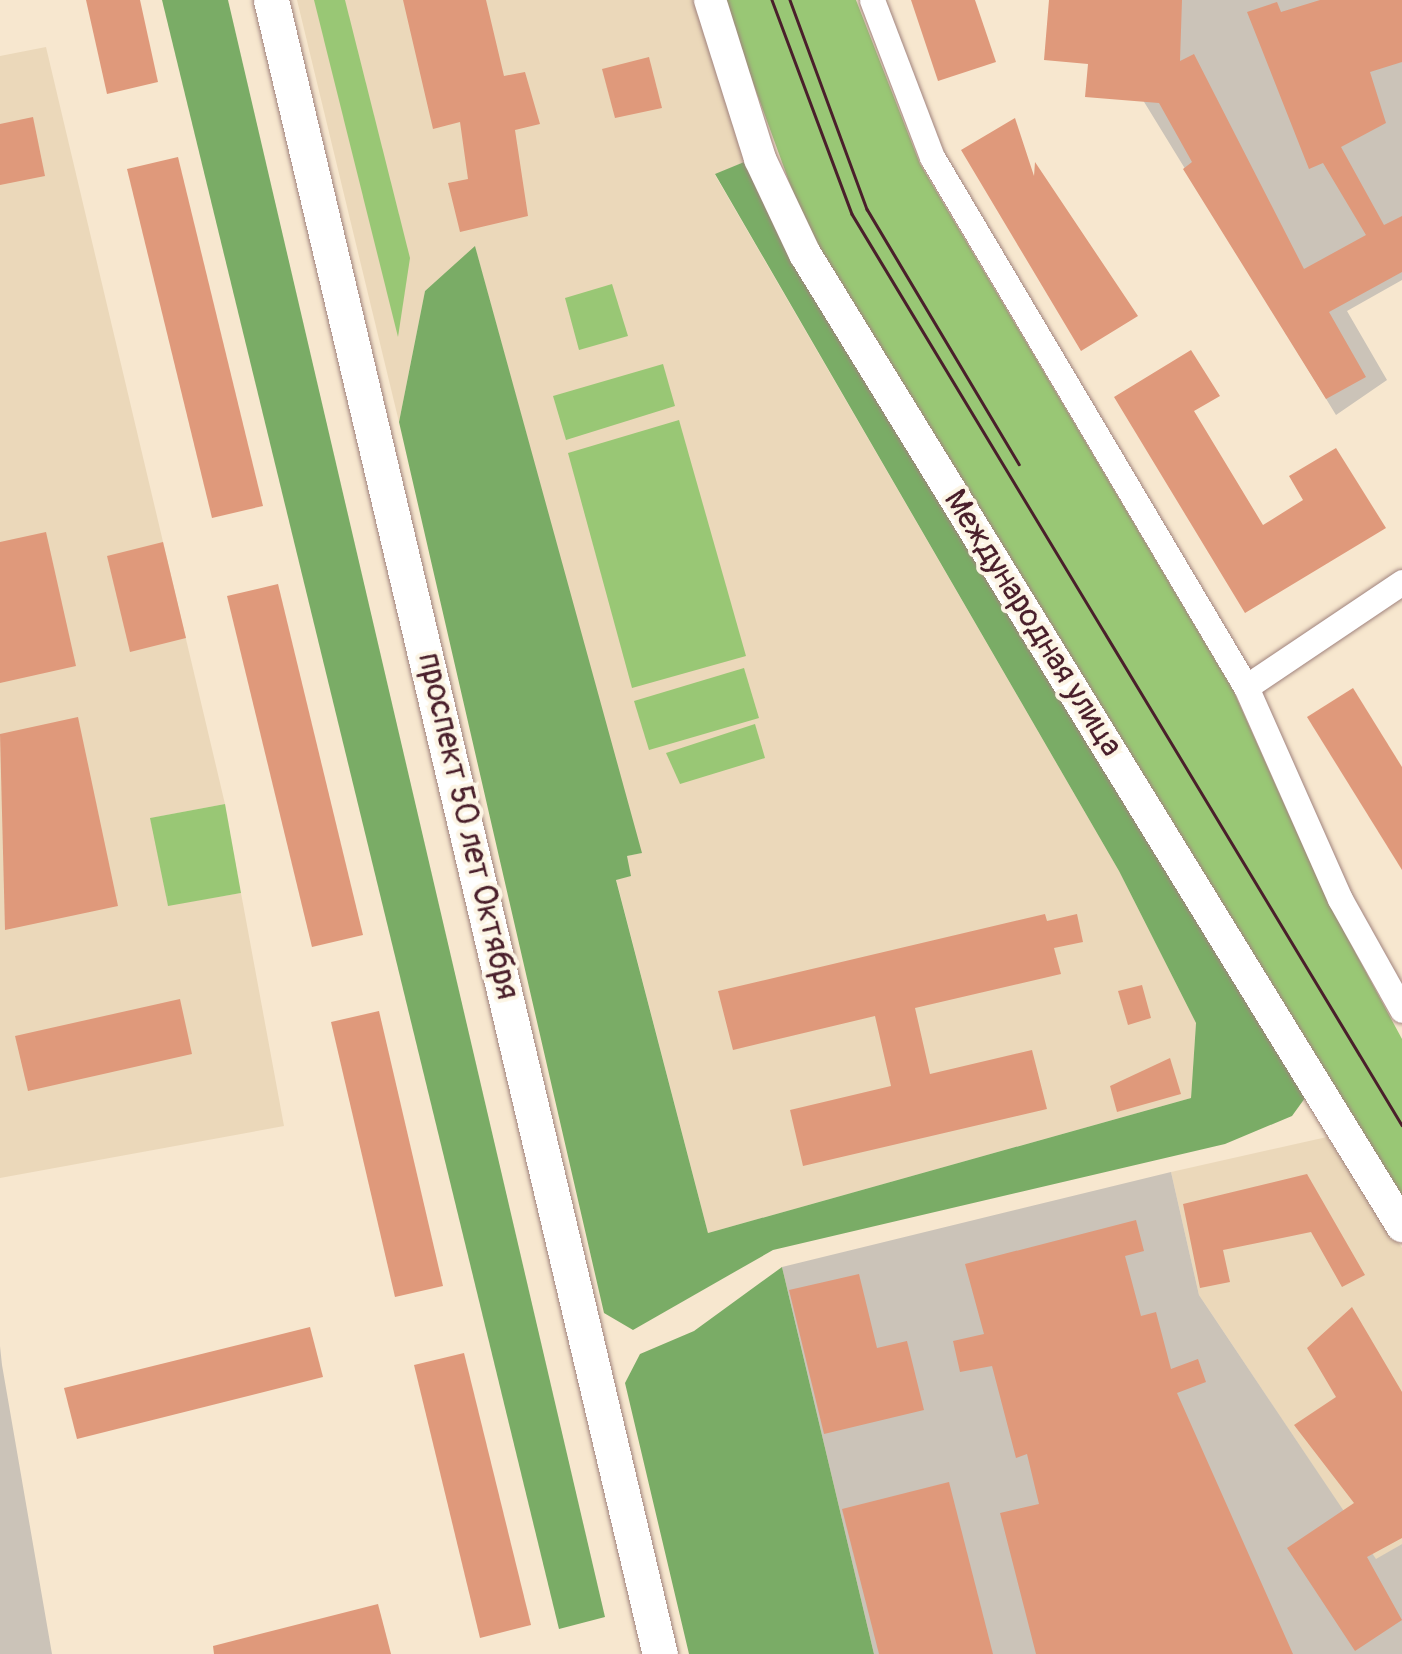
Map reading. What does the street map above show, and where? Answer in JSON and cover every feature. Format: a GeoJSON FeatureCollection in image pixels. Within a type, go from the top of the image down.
{"type":"FeatureCollection","features":[{"type":"Feature","properties":{"kind":"main road","name":"проспект 50 лет Октября"},"geometry":{"type":"LineString","coordinates":[[270,0],[660,1654]]}},
{"type":"Feature","properties":{"kind":"street","name":"Международная улица"},"geometry":{"type":"LineString","coordinates":[[710,0],[760,159],[804,254],[1402,1226]]}},
{"type":"Feature","properties":{"kind":"street"},"geometry":{"type":"LineString","coordinates":[[872,0],[932,157],[1246,687],[1340,899],[1402,1010]]}},
{"type":"Feature","properties":{"kind":"street"},"geometry":{"type":"LineString","coordinates":[[1246,687],[1402,582]]}},
{"type":"Feature","properties":{"kind":"shaded area"},"geometry":{"type":"Polygon","coordinates":[[[297,0],[695,0],[749,160],[715,175],[1119,871],[1196,1023],[1191,1098],[708,1233],[616,879],[627,856],[641,853],[475,247],[425,291],[399,422],[297,0]]]}},
{"type":"Feature","properties":{"kind":"shaded area"},"geometry":{"type":"Polygon","coordinates":[[[1147,0],[1402,0],[1402,280],[1347,311],[1387,380],[1336,415],[1138,92],[1147,0]]]}},
{"type":"Feature","properties":{"kind":"shaded area"},"geometry":{"type":"Polygon","coordinates":[[[46,47],[225,804],[151,818],[168,905],[241,893],[284,1126],[0,1178],[0,56],[46,47]]]}},
{"type":"Feature","properties":{"kind":"shaded area"},"geometry":{"type":"Polygon","coordinates":[[[1327,1137],[1402,1248],[1402,1544],[1376,1560],[1199,1295],[1171,1172],[1327,1137]]]}},
{"type":"Feature","properties":{"kind":"shaded area"},"geometry":{"type":"Polygon","coordinates":[[[1171,1172],[1199,1295],[1376,1559],[1402,1544],[1402,1654],[874,1654],[782,1267],[1171,1172]]]}},
{"type":"Feature","properties":{"kind":"shaded area"},"geometry":{"type":"Polygon","coordinates":[[[0,1346],[2,1365],[52,1654],[0,1654],[0,1346]]]}},
{"type":"Feature","properties":{"kind":"green space"},"geometry":{"type":"Polygon","coordinates":[[[162,0],[228,0],[605,1617],[559,1629],[162,0]]]}},
{"type":"Feature","properties":{"kind":"green space"},"geometry":{"type":"Polygon","coordinates":[[[314,0],[345,0],[410,258],[398,337],[314,0]]]}},
{"type":"Feature","properties":{"kind":"green space"},"geometry":{"type":"Polygon","coordinates":[[[723,0],[856,0],[920,164],[1233,690],[1327,900],[1402,1039],[1402,1204],[814,250],[723,0]]]}},
{"type":"Feature","properties":{"kind":"green space"},"geometry":{"type":"Polygon","coordinates":[[[749,160],[1305,1098],[1292,1116],[1225,1144],[773,1250],[633,1330],[604,1313],[399,422],[425,291],[475,246],[642,853],[627,856],[631,876],[616,880],[708,1233],[1191,1098],[1196,1023],[1119,871],[715,174],[749,160]]]}},
{"type":"Feature","properties":{"kind":"green space"},"geometry":{"type":"Polygon","coordinates":[[[612,284],[628,336],[579,350],[565,298],[612,284]]]}},
{"type":"Feature","properties":{"kind":"green space"},"geometry":{"type":"Polygon","coordinates":[[[663,364],[675,406],[566,440],[553,396],[663,364]]]}},
{"type":"Feature","properties":{"kind":"green space"},"geometry":{"type":"Polygon","coordinates":[[[679,420],[746,656],[632,688],[568,453],[679,420]]]}},
{"type":"Feature","properties":{"kind":"green space"},"geometry":{"type":"Polygon","coordinates":[[[744,668],[759,718],[649,750],[634,701],[744,668]]]}},
{"type":"Feature","properties":{"kind":"green space"},"geometry":{"type":"Polygon","coordinates":[[[755,724],[765,758],[680,784],[666,753],[755,724]]]}},
{"type":"Feature","properties":{"kind":"green space"},"geometry":{"type":"Polygon","coordinates":[[[225,804],[241,893],[168,906],[150,818],[225,804]]]}},
{"type":"Feature","properties":{"kind":"green space"},"geometry":{"type":"Polygon","coordinates":[[[782,1267],[874,1654],[689,1654],[625,1383],[640,1354],[694,1331],[782,1267]]]}},
{"type":"Feature","properties":{"kind":"building"},"geometry":{"type":"Polygon","coordinates":[[[86,0],[140,0],[158,82],[107,94],[86,0]]]}},
{"type":"Feature","properties":{"kind":"building"},"geometry":{"type":"Polygon","coordinates":[[[403,0],[486,0],[504,76],[525,72],[540,124],[515,130],[528,216],[460,232],[448,183],[468,179],[460,122],[433,129],[403,0]]]}},
{"type":"Feature","properties":{"kind":"building"},"geometry":{"type":"Polygon","coordinates":[[[911,0],[975,0],[996,62],[938,81],[911,0]]]}},
{"type":"Feature","properties":{"kind":"building"},"geometry":{"type":"Polygon","coordinates":[[[1049,0],[1182,0],[1180,61],[1194,54],[1304,269],[1366,235],[1323,163],[1309,169],[1247,12],[1277,2],[1281,12],[1320,0],[1402,0],[1402,62],[1370,72],[1386,123],[1341,147],[1384,225],[1402,216],[1402,272],[1329,312],[1366,377],[1326,399],[1183,169],[1192,162],[1159,103],[1085,97],[1088,64],[1044,60],[1049,0]]]}},
{"type":"Feature","properties":{"kind":"building"},"geometry":{"type":"Polygon","coordinates":[[[649,57],[662,108],[615,118],[602,69],[649,57]]]}},
{"type":"Feature","properties":{"kind":"building"},"geometry":{"type":"Polygon","coordinates":[[[33,117],[45,176],[0,185],[0,124],[33,117]]]}},
{"type":"Feature","properties":{"kind":"building"},"geometry":{"type":"Polygon","coordinates":[[[1015,118],[1034,176],[1035,162],[1138,316],[1081,351],[961,150],[1015,118]]]}},
{"type":"Feature","properties":{"kind":"building"},"geometry":{"type":"Polygon","coordinates":[[[178,157],[263,506],[212,518],[127,169],[178,157]]]}},
{"type":"Feature","properties":{"kind":"building"},"geometry":{"type":"Polygon","coordinates":[[[1191,350],[1220,396],[1194,411],[1263,525],[1303,500],[1289,476],[1336,448],[1386,528],[1245,613],[1114,397],[1191,350]]]}},
{"type":"Feature","properties":{"kind":"building"},"geometry":{"type":"Polygon","coordinates":[[[46,532],[76,666],[0,683],[0,542],[46,532]]]}},
{"type":"Feature","properties":{"kind":"building"},"geometry":{"type":"Polygon","coordinates":[[[163,542],[186,638],[130,652],[107,556],[163,542]]]}},
{"type":"Feature","properties":{"kind":"building"},"geometry":{"type":"Polygon","coordinates":[[[278,584],[363,935],[312,947],[227,596],[278,584]]]}},
{"type":"Feature","properties":{"kind":"building"},"geometry":{"type":"Polygon","coordinates":[[[1353,688],[1402,767],[1402,870],[1307,717],[1353,688]]]}},
{"type":"Feature","properties":{"kind":"building"},"geometry":{"type":"Polygon","coordinates":[[[78,717],[118,906],[5,930],[0,734],[78,717]]]}},
{"type":"Feature","properties":{"kind":"building"},"geometry":{"type":"Polygon","coordinates":[[[1045,914],[1047,921],[1077,914],[1083,942],[1054,948],[1061,974],[915,1008],[930,1074],[1032,1050],[1047,1109],[803,1166],[790,1110],[891,1086],[875,1016],[733,1050],[718,991],[1045,914]]]}},
{"type":"Feature","properties":{"kind":"building"},"geometry":{"type":"Polygon","coordinates":[[[1142,985],[1151,1018],[1128,1025],[1118,991],[1142,985]]]}},
{"type":"Feature","properties":{"kind":"building"},"geometry":{"type":"Polygon","coordinates":[[[180,999],[192,1054],[28,1091],[15,1036],[180,999]]]}},
{"type":"Feature","properties":{"kind":"building"},"geometry":{"type":"Polygon","coordinates":[[[379,1011],[443,1286],[395,1297],[331,1022],[379,1011]]]}},
{"type":"Feature","properties":{"kind":"building"},"geometry":{"type":"Polygon","coordinates":[[[1170,1058],[1181,1094],[1117,1112],[1110,1086],[1170,1058]]]}},
{"type":"Feature","properties":{"kind":"building"},"geometry":{"type":"Polygon","coordinates":[[[1307,1174],[1365,1275],[1342,1287],[1311,1232],[1223,1250],[1230,1282],[1200,1288],[1183,1204],[1307,1174]]]}},
{"type":"Feature","properties":{"kind":"building"},"geometry":{"type":"Polygon","coordinates":[[[1136,1220],[1144,1251],[1125,1256],[1141,1316],[1156,1312],[1171,1369],[1198,1359],[1206,1382],[1177,1393],[1293,1654],[1036,1654],[1000,1513],[1039,1504],[1027,1454],[1016,1458],[992,1366],[960,1372],[953,1341],[984,1334],[965,1264],[1136,1220]]]}},
{"type":"Feature","properties":{"kind":"building"},"geometry":{"type":"Polygon","coordinates":[[[859,1274],[877,1348],[907,1341],[924,1410],[824,1434],[789,1290],[859,1274]]]}},
{"type":"Feature","properties":{"kind":"building"},"geometry":{"type":"Polygon","coordinates":[[[1352,1307],[1402,1392],[1402,1538],[1367,1557],[1402,1620],[1355,1651],[1287,1548],[1354,1503],[1294,1425],[1336,1397],[1307,1348],[1352,1307]]]}},
{"type":"Feature","properties":{"kind":"building"},"geometry":{"type":"Polygon","coordinates":[[[310,1327],[323,1377],[77,1439],[64,1388],[310,1327]]]}},
{"type":"Feature","properties":{"kind":"building"},"geometry":{"type":"Polygon","coordinates":[[[464,1353],[531,1625],[480,1638],[414,1365],[464,1353]]]}},
{"type":"Feature","properties":{"kind":"building"},"geometry":{"type":"Polygon","coordinates":[[[949,1482],[993,1654],[879,1654],[842,1509],[949,1482]]]}},
{"type":"Feature","properties":{"kind":"building"},"geometry":{"type":"Polygon","coordinates":[[[378,1604],[391,1654],[214,1654],[213,1646],[378,1604]]]}},
{"type":"Feature","properties":{"kind":"tram line"},"geometry":{"type":"LineString","coordinates":[[772,0],[852,214],[1402,1125]]}},
{"type":"Feature","properties":{"kind":"tram line"},"geometry":{"type":"LineString","coordinates":[[790,0],[867,209],[1019,464]]}}]}
